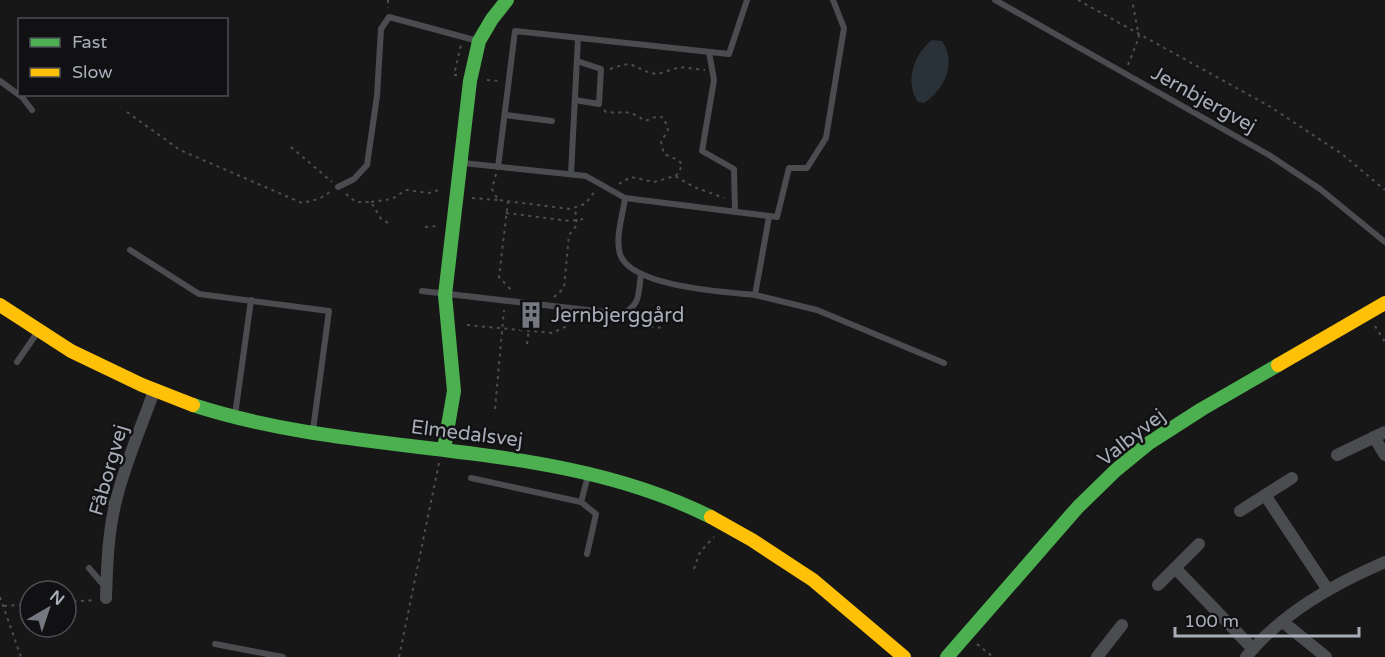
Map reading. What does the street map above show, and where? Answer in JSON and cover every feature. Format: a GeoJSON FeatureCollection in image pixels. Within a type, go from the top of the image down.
{"type":"FeatureCollection","features":[{"type":"Feature","properties":{"kind":"street"},"geometry":{"type":"LineString","coordinates":[[444,449],[454,391],[445,295],[459,163],[479,41],[507,0]]}},
{"type":"Feature","properties":{"kind":"street","name":"Elmedalsvej"},"geometry":{"type":"LineString","coordinates":[[0,305],[69,350],[154,391],[204,409],[313,434],[532,461],[589,473],[645,489],[701,513],[761,546],[814,580],[904,657]]}},
{"type":"Feature","properties":{"kind":"street"},"geometry":{"type":"LineString","coordinates":[[1376,308],[1385,320]]}},
{"type":"Feature","properties":{"kind":"street","name":"Valbyvej"},"geometry":{"type":"LineString","coordinates":[[947,657],[1078,507],[1116,470],[1149,443],[1202,409],[1376,308]]}},
{"type":"Feature","properties":{"kind":"street","name":"Fåborgvej"},"geometry":{"type":"LineString","coordinates":[[106,593],[109,541],[115,503],[154,391]]}},
{"type":"Feature","properties":{"kind":"street"},"geometry":{"type":"LineString","coordinates":[[1337,455],[1380,435],[1385,455]]}},
{"type":"Feature","properties":{"kind":"street"},"geometry":{"type":"LineString","coordinates":[[1240,511],[1292,478]]}},
{"type":"Feature","properties":{"kind":"street"},"geometry":{"type":"LineString","coordinates":[[1265,495],[1328,590]]}},
{"type":"Feature","properties":{"kind":"street"},"geometry":{"type":"LineString","coordinates":[[1158,585],[1199,544]]}},
{"type":"Feature","properties":{"kind":"street"},"geometry":{"type":"LineString","coordinates":[[1176,567],[1250,653],[1283,622],[1328,590],[1385,562]]}},
{"type":"Feature","properties":{"kind":"street"},"geometry":{"type":"LineString","coordinates":[[1283,622],[1326,657]]}},
{"type":"Feature","properties":{"kind":"street"},"geometry":{"type":"LineString","coordinates":[[1099,656],[1122,625]]}},
{"type":"Feature","properties":{"kind":"lane"},"geometry":{"type":"LineString","coordinates":[[498,167],[515,31],[729,54],[747,0]]}},
{"type":"Feature","properties":{"kind":"lane"},"geometry":{"type":"LineString","coordinates":[[459,163],[586,176],[625,198],[777,217],[789,168],[807,168],[826,138],[844,28],[833,0]]}},
{"type":"Feature","properties":{"kind":"lane","name":"Jernbjergvej"},"geometry":{"type":"LineString","coordinates":[[995,0],[1269,155],[1320,189],[1385,242]]}},
{"type":"Feature","properties":{"kind":"lane"},"geometry":{"type":"LineString","coordinates":[[338,187],[354,180],[367,165],[377,96],[381,29],[389,17],[479,41]]}},
{"type":"Feature","properties":{"kind":"lane"},"geometry":{"type":"LineString","coordinates":[[571,174],[578,38]]}},
{"type":"Feature","properties":{"kind":"lane"},"geometry":{"type":"LineString","coordinates":[[710,52],[714,80],[702,151],[734,169],[735,212]]}},
{"type":"Feature","properties":{"kind":"lane"},"geometry":{"type":"LineString","coordinates":[[575,100],[599,104],[602,69],[577,62]]}},
{"type":"Feature","properties":{"kind":"lane"},"geometry":{"type":"LineString","coordinates":[[0,81],[18,94]]}},
{"type":"Feature","properties":{"kind":"lane"},"geometry":{"type":"LineString","coordinates":[[21,96],[32,110]]}},
{"type":"Feature","properties":{"kind":"lane"},"geometry":{"type":"LineString","coordinates":[[505,115],[552,121]]}},
{"type":"Feature","properties":{"kind":"lane"},"geometry":{"type":"LineString","coordinates":[[625,198],[619,239],[620,255],[626,264],[641,274],[678,286],[755,295],[818,310],[944,363]]}},
{"type":"Feature","properties":{"kind":"lane"},"geometry":{"type":"LineString","coordinates":[[755,295],[769,217]]}},
{"type":"Feature","properties":{"kind":"lane"},"geometry":{"type":"LineString","coordinates":[[130,250],[199,294],[329,311],[313,434]]}},
{"type":"Feature","properties":{"kind":"lane"},"geometry":{"type":"LineString","coordinates":[[422,291],[621,314],[634,308],[637,303],[641,274]]}},
{"type":"Feature","properties":{"kind":"lane"},"geometry":{"type":"LineString","coordinates":[[235,417],[251,300]]}},
{"type":"Feature","properties":{"kind":"lane"},"geometry":{"type":"LineString","coordinates":[[17,362],[39,330]]}},
{"type":"Feature","properties":{"kind":"lane"},"geometry":{"type":"LineString","coordinates":[[581,502],[589,473]]}},
{"type":"Feature","properties":{"kind":"lane"},"geometry":{"type":"LineString","coordinates":[[471,478],[581,502],[596,514],[587,554]]}},
{"type":"Feature","properties":{"kind":"lane"},"geometry":{"type":"LineString","coordinates":[[97,500],[115,503]]}},
{"type":"Feature","properties":{"kind":"lane"},"geometry":{"type":"LineString","coordinates":[[89,568],[106,593]]}},
{"type":"Feature","properties":{"kind":"lane"},"geometry":{"type":"LineString","coordinates":[[215,644],[282,657]]}},
{"type":"Feature","properties":{"kind":"path"},"geometry":{"type":"LineString","coordinates":[[1078,0],[1269,106],[1342,154],[1385,190]]}},
{"type":"Feature","properties":{"kind":"path"},"geometry":{"type":"LineString","coordinates":[[1124,73],[1139,34],[1132,0]]}},
{"type":"Feature","properties":{"kind":"path"},"geometry":{"type":"LineString","coordinates":[[454,75],[463,37]]}},
{"type":"Feature","properties":{"kind":"path"},"geometry":{"type":"LineString","coordinates":[[602,69],[614,70],[622,65],[630,64],[658,74],[680,67],[712,70]]}},
{"type":"Feature","properties":{"kind":"path"},"geometry":{"type":"LineString","coordinates":[[599,104],[606,112],[625,111],[645,121],[658,116],[664,118],[668,130],[661,142],[664,154],[682,164],[679,173],[675,176],[654,182],[631,177],[621,182],[613,191]]}},
{"type":"Feature","properties":{"kind":"path"},"geometry":{"type":"LineString","coordinates":[[127,112],[180,150],[302,203],[319,199],[338,187]]}},
{"type":"Feature","properties":{"kind":"path"},"geometry":{"type":"LineString","coordinates":[[498,167],[492,189],[498,200],[570,209],[585,204],[600,184]]}},
{"type":"Feature","properties":{"kind":"path"},"geometry":{"type":"LineString","coordinates":[[675,176],[694,187],[727,199],[735,199]]}},
{"type":"Feature","properties":{"kind":"path"},"geometry":{"type":"LineString","coordinates":[[371,202],[392,200],[406,190],[429,193],[457,184]]}},
{"type":"Feature","properties":{"kind":"path"},"geometry":{"type":"LineString","coordinates":[[508,201],[500,277],[517,297],[517,303]]}},
{"type":"Feature","properties":{"kind":"path"},"geometry":{"type":"LineString","coordinates":[[549,306],[550,301],[564,288],[569,235],[577,225],[575,207]]}},
{"type":"Feature","properties":{"kind":"path"},"geometry":{"type":"LineString","coordinates":[[506,213],[576,221],[583,219]]}},
{"type":"Feature","properties":{"kind":"path"},"geometry":{"type":"LineString","coordinates":[[495,409],[505,302]]}},
{"type":"Feature","properties":{"kind":"path"},"geometry":{"type":"LineString","coordinates":[[1376,308],[1385,342]]}},
{"type":"Feature","properties":{"kind":"path"},"geometry":{"type":"LineString","coordinates":[[467,325],[552,333],[567,326],[575,309]]}},
{"type":"Feature","properties":{"kind":"path"},"geometry":{"type":"LineString","coordinates":[[629,310],[635,318],[636,325],[663,328]]}},
{"type":"Feature","properties":{"kind":"path"},"geometry":{"type":"LineString","coordinates":[[527,344],[529,330]]}},
{"type":"Feature","properties":{"kind":"path"},"geometry":{"type":"LineString","coordinates":[[399,657],[444,449]]}},
{"type":"Feature","properties":{"kind":"path"},"geometry":{"type":"LineString","coordinates":[[694,569],[700,552],[724,526]]}},
{"type":"Feature","properties":{"kind":"path"},"geometry":{"type":"LineString","coordinates":[[78,599],[106,593]]}},
{"type":"Feature","properties":{"kind":"path"},"geometry":{"type":"LineString","coordinates":[[0,597],[21,657]]}},
{"type":"Feature","properties":{"kind":"path"},"geometry":{"type":"LineString","coordinates":[[4,606],[18,605]]}},
{"type":"Feature","properties":{"kind":"path"},"geometry":{"type":"LineString","coordinates":[[966,635],[993,657]]}},
{"type":"Feature","properties":{"kind":"shaded area"},"geometry":{"type":"Polygon","coordinates":[[[932,40],[942,41],[946,49],[948,67],[938,90],[924,103],[918,102],[912,86],[913,69],[920,53],[932,40]]]}},
{"type":"Feature","properties":{"kind":"traffic: fast"},"geometry":{"type":"LineString","coordinates":[[444,449],[454,391],[445,295],[470,81],[479,41],[507,0]]}},
{"type":"Feature","properties":{"kind":"traffic: fast"},"geometry":{"type":"LineString","coordinates":[[947,657],[1078,507],[1116,470],[1149,443],[1278,365]]}},
{"type":"Feature","properties":{"kind":"traffic: fast"},"geometry":{"type":"LineString","coordinates":[[193,405],[257,422],[322,434],[520,460],[585,473],[649,491],[711,517]]}},
{"type":"Feature","properties":{"kind":"traffic: slow"},"geometry":{"type":"LineString","coordinates":[[1278,365],[1385,303]]}},
{"type":"Feature","properties":{"kind":"traffic: slow"},"geometry":{"type":"LineString","coordinates":[[0,305],[71,351],[142,385],[193,405]]}},
{"type":"Feature","properties":{"kind":"traffic: slow"},"geometry":{"type":"LineString","coordinates":[[711,517],[752,540],[813,580],[904,657]]}},
{"type":"Feature","properties":{"kind":"place","name":"Jernbjerggård"},"geometry":{"type":"Point","coordinates":[531,315]}}]}
